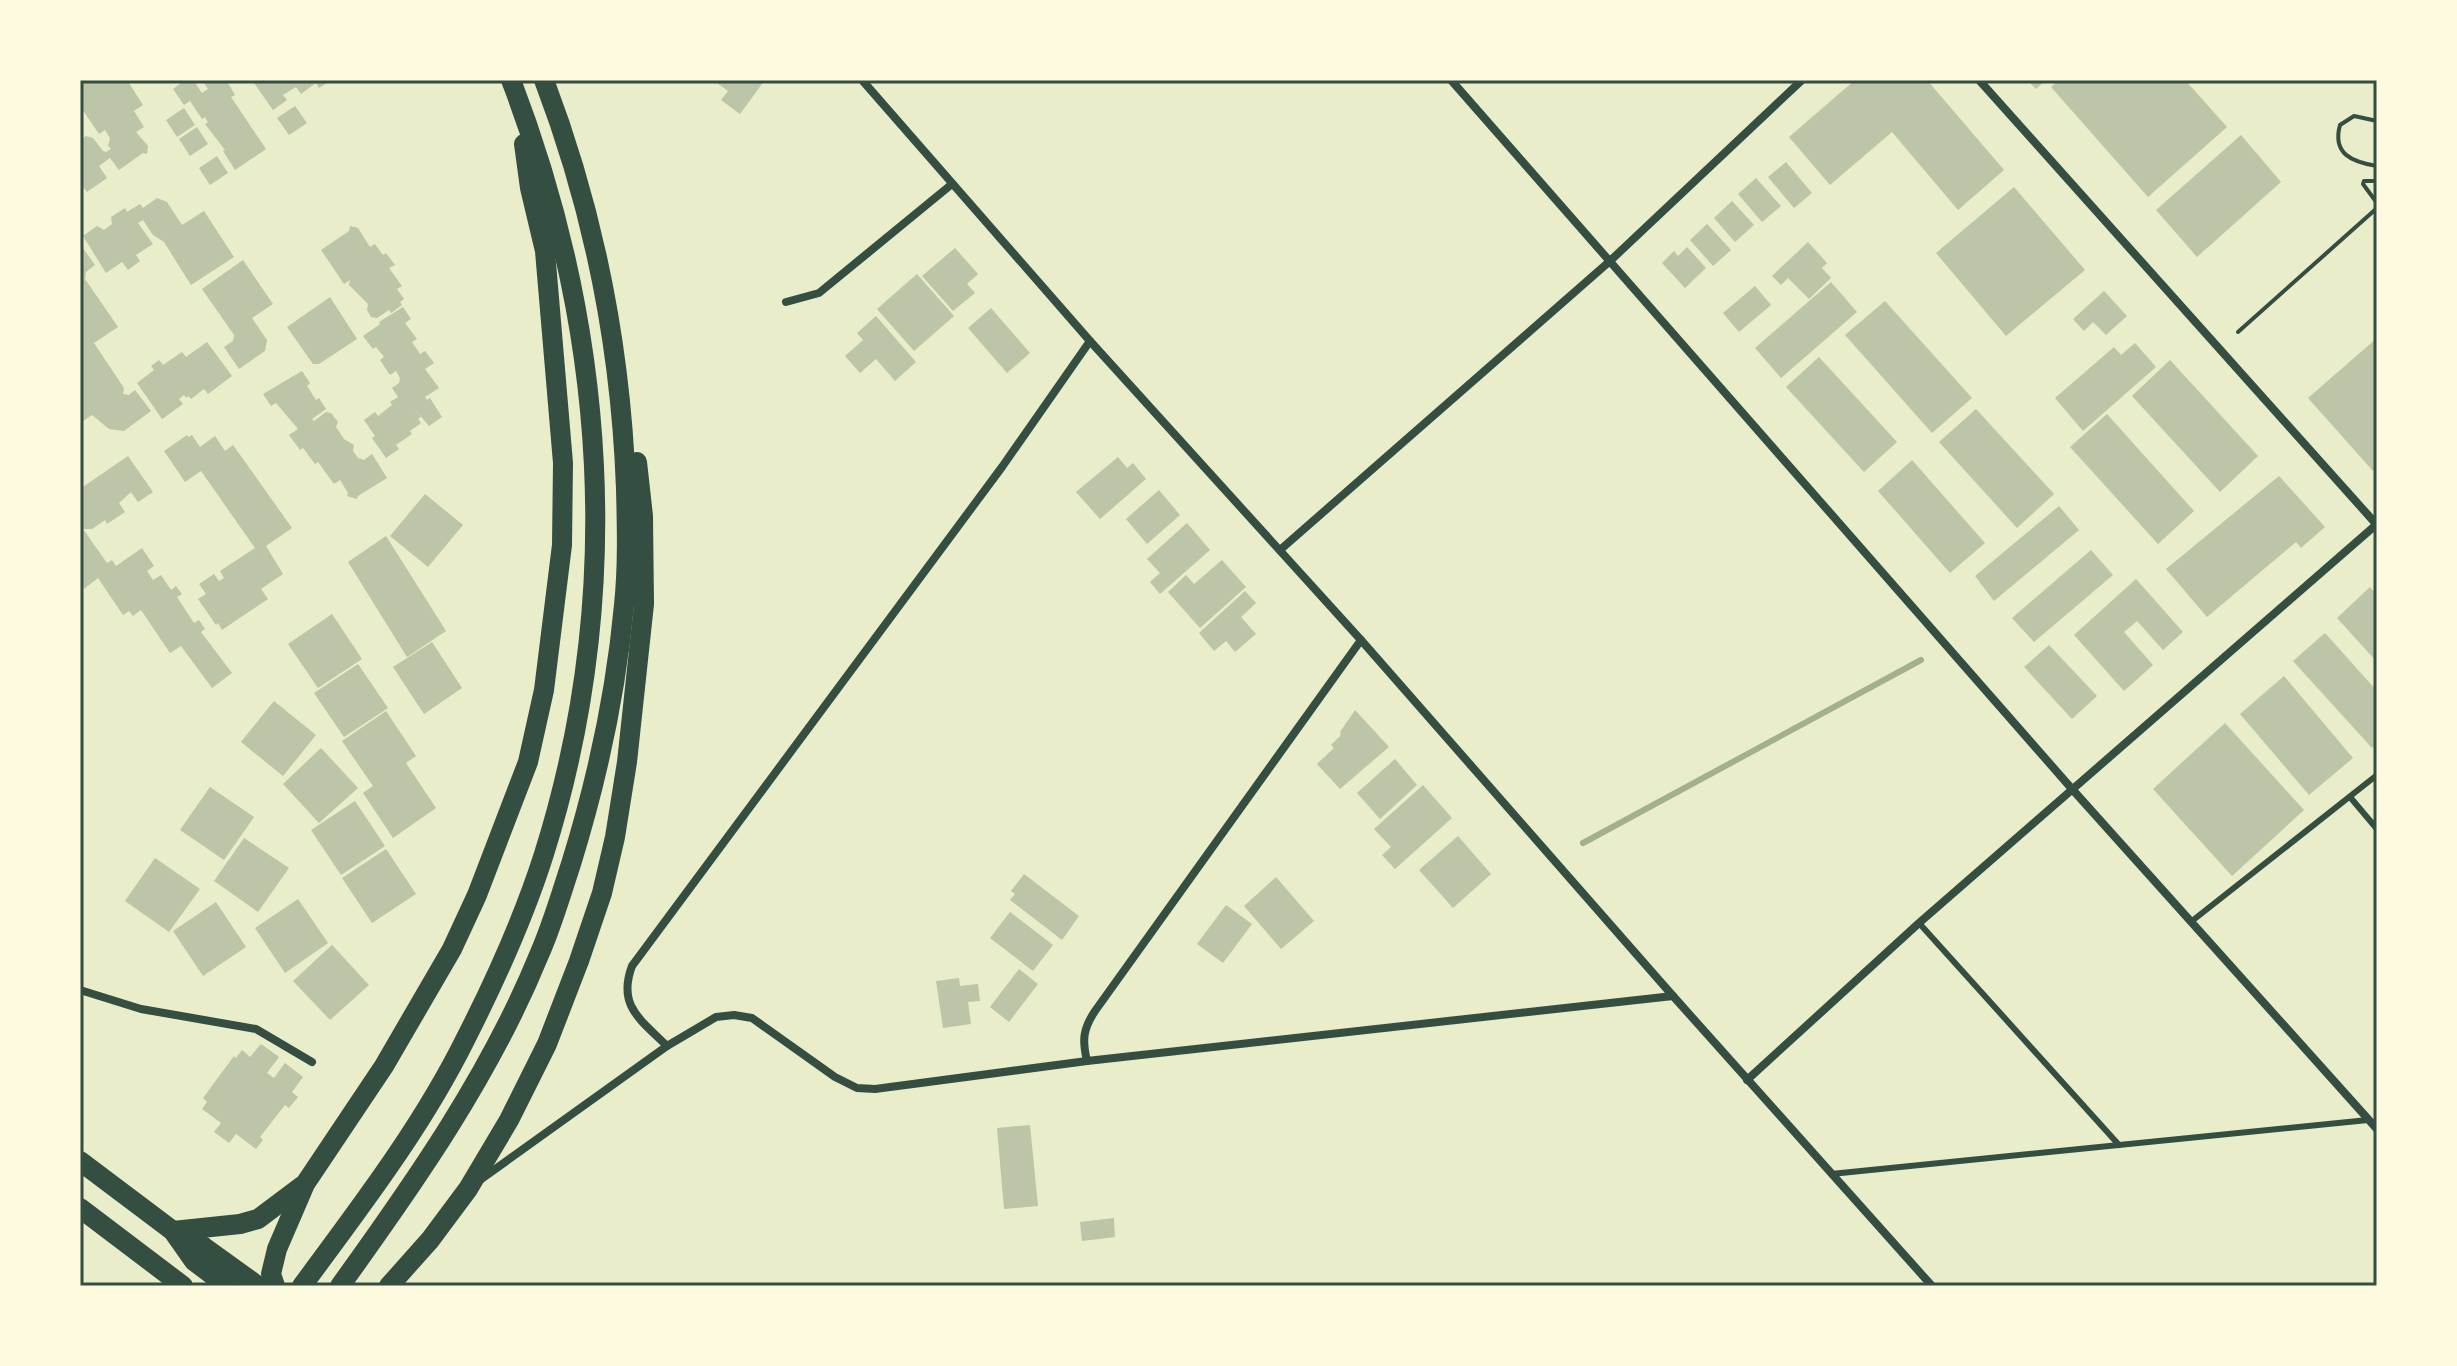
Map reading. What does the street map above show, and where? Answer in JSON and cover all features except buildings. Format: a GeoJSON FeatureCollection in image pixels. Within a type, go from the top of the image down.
{"type":"FeatureCollection","features":[{"type":"Feature","properties":{"kind":"highway"},"geometry":{"type":"LineString","coordinates":[[302,1286],[386,1171],[465,1041],[524,911],[540,867],[564,777],[579,703],[592,621],[597,543],[590,395],[579,317],[563,243],[511,80]]}},
{"type":"Feature","properties":{"kind":"highway"},"geometry":{"type":"LineString","coordinates":[[400,1286],[468,1189],[509,1120],[547,1044],[598,907],[615,837],[627,762],[644,604],[643,516],[634,440],[591,228],[572,158],[544,80]]}},
{"type":"Feature","properties":{"kind":"highway"},"geometry":{"type":"LineString","coordinates":[[275,1286],[271,1274],[277,1249],[305,1184],[384,1066],[452,949],[477,895],[528,762],[544,690],[562,545],[563,463],[545,251],[530,188],[519,101]]}},
{"type":"Feature","properties":{"kind":"highway"},"geometry":{"type":"LineString","coordinates":[[340,1286],[436,1149],[474,1086],[539,955],[584,820],[603,742],[624,604],[625,456],[617,360]]}},
{"type":"Feature","properties":{"kind":"highway"},"geometry":{"type":"LineString","coordinates":[[80,1161],[173,1231],[204,1247],[258,1286]]}},
{"type":"Feature","properties":{"kind":"highway"},"geometry":{"type":"LineString","coordinates":[[173,1231],[240,1224],[258,1219],[305,1184]]}},
{"type":"Feature","properties":{"kind":"highway"},"geometry":{"type":"LineString","coordinates":[[80,1208],[183,1286]]}},
{"type":"Feature","properties":{"kind":"highway"},"geometry":{"type":"LineString","coordinates":[[173,1231],[194,1261],[227,1286]]}},
{"type":"Feature","properties":{"kind":"highway"},"geometry":{"type":"LineString","coordinates":[[389,1286],[430,1240]]}},
{"type":"Feature","properties":{"kind":"highway"},"geometry":{"type":"LineString","coordinates":[[150,1261],[166,1286]]}},
{"type":"Feature","properties":{"kind":"street"},"geometry":{"type":"LineString","coordinates":[[862,80],[1090,341],[1361,640],[1932,1286]]}},
{"type":"Feature","properties":{"kind":"street"},"geometry":{"type":"LineString","coordinates":[[1451,80],[2072,789],[2377,1129]]}},
{"type":"Feature","properties":{"kind":"street"},"geometry":{"type":"LineString","coordinates":[[1280,550],[1610,261],[1802,80]]}},
{"type":"Feature","properties":{"kind":"street"},"geometry":{"type":"LineString","coordinates":[[1747,1080],[1919,923],[2377,524],[1979,80]]}},
{"type":"Feature","properties":{"kind":"street"},"geometry":{"type":"LineString","coordinates":[[786,302],[819,293],[952,184]]}},
{"type":"Feature","properties":{"kind":"street"},"geometry":{"type":"LineString","coordinates":[[667,1046],[633,1012],[627,998],[626,981],[632,966],[1002,467],[1090,341]]}},
{"type":"Feature","properties":{"kind":"street"},"geometry":{"type":"LineString","coordinates":[[1087,1061],[1082,1039],[1085,1026],[1361,640]]}},
{"type":"Feature","properties":{"kind":"street"},"geometry":{"type":"LineString","coordinates":[[80,990],[141,1009],[256,1029],[312,1062]]}},
{"type":"Feature","properties":{"kind":"street"},"geometry":{"type":"LineString","coordinates":[[468,1189],[667,1046],[716,1017],[734,1015],[752,1018],[835,1077],[857,1088],[875,1089],[1087,1061],[1673,996]]}},
{"type":"Feature","properties":{"kind":"lane"},"geometry":{"type":"LineString","coordinates":[[2192,921],[2377,775]]}},
{"type":"Feature","properties":{"kind":"lane"},"geometry":{"type":"LineString","coordinates":[[2350,797],[2377,829]]}},
{"type":"Feature","properties":{"kind":"lane"},"geometry":{"type":"LineString","coordinates":[[1919,923],[2119,1145]]}},
{"type":"Feature","properties":{"kind":"lane"},"geometry":{"type":"LineString","coordinates":[[1831,1174],[2368,1120]]}},
{"type":"Feature","properties":{"kind":"path"},"geometry":{"type":"LineString","coordinates":[[2377,121],[2354,116],[2340,125],[2337,137],[2338,146],[2350,158],[2377,166]]}},
{"type":"Feature","properties":{"kind":"path"},"geometry":{"type":"LineString","coordinates":[[2238,332],[2377,205],[2363,184],[2364,181],[2377,181]]}},
{"type":"Feature","properties":{"kind":"waterway"},"geometry":{"type":"LineString","coordinates":[[1583,843],[1921,660]]}}]}
